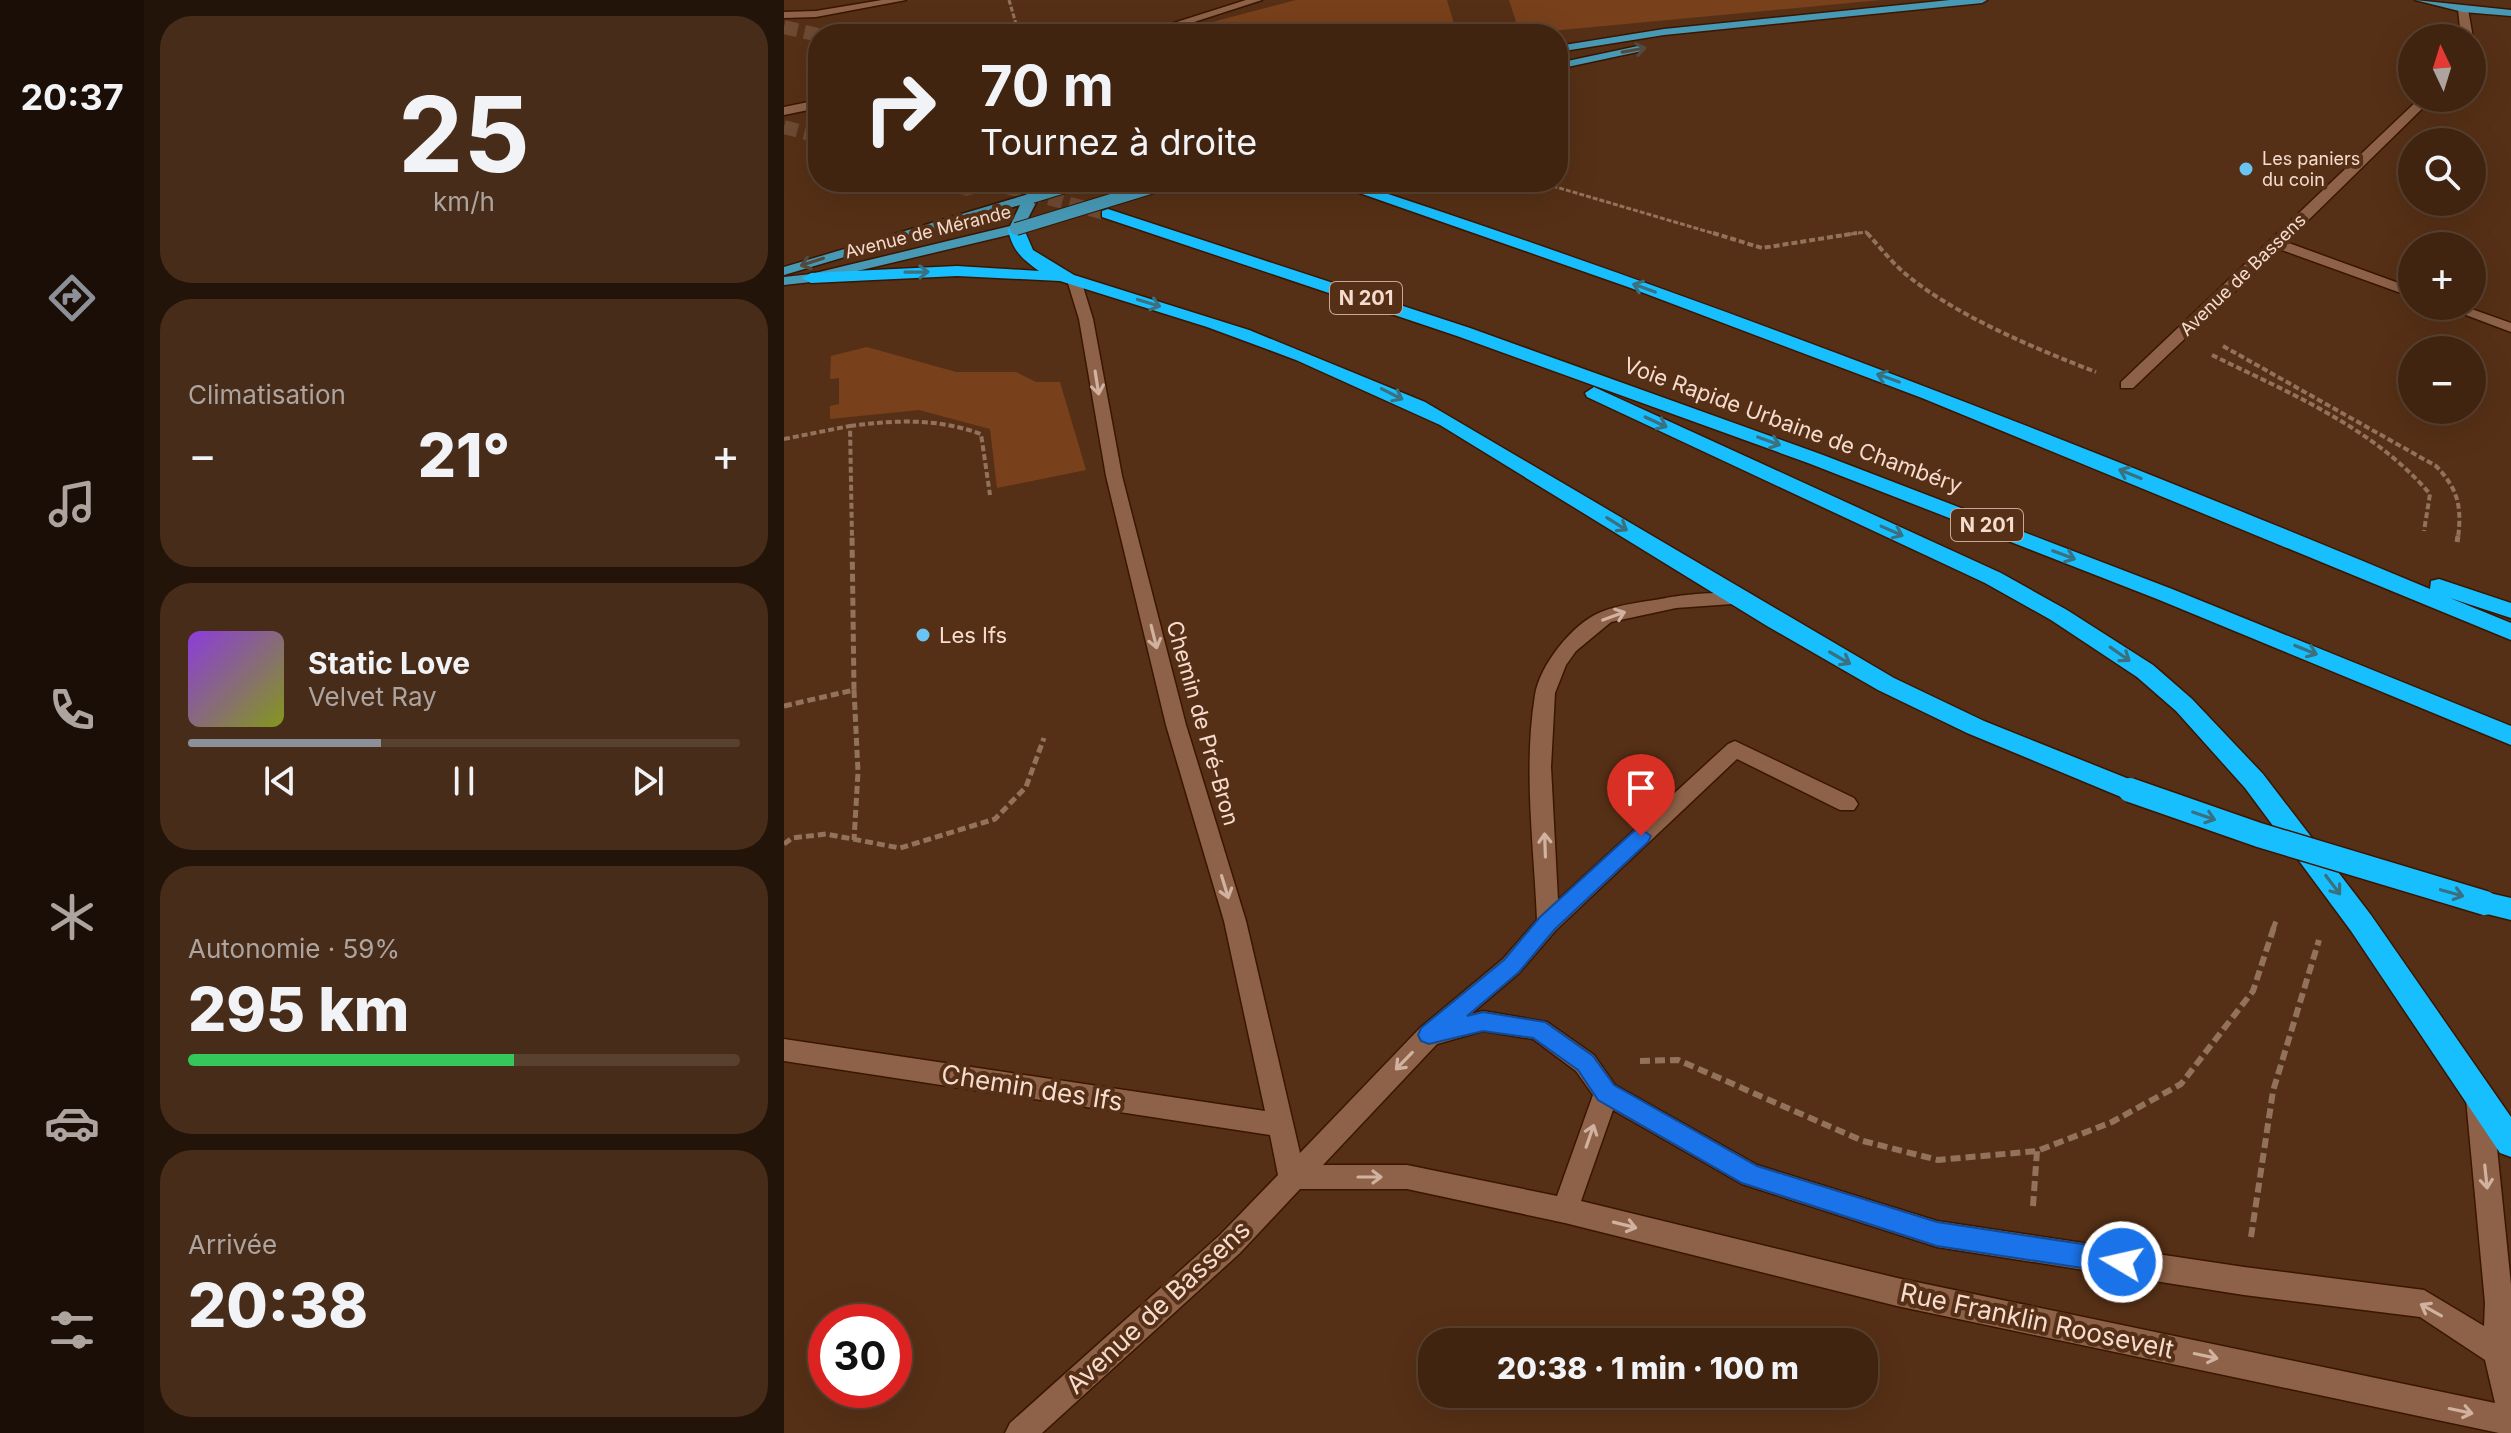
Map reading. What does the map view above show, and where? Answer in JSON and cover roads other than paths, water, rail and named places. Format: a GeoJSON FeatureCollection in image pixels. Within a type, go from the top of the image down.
{"type":"FeatureCollection","features":[{"type":"Feature","properties":{"kind":"highway"},"geometry":{"type":"LineString","coordinates":[[1366,192],[1540,250],[1923,391],[2511,632]]}},
{"type":"Feature","properties":{"kind":"highway","name":"Voie Rapide Urbaine de Chambéry"},"geometry":{"type":"LineString","coordinates":[[1108,214],[1458,330],[1811,457],[2330,660],[2511,736]]}},
{"type":"Feature","properties":{"kind":"highway"},"geometry":{"type":"LineString","coordinates":[[1016,229],[1019,245],[1031,258],[1074,280]]}},
{"type":"Feature","properties":{"kind":"highway"},"geometry":{"type":"LineString","coordinates":[[811,278],[957,271],[1016,272],[1074,280],[1201,319],[1376,385],[1525,466],[1739,599],[1887,685],[2008,741],[2130,790],[2259,835],[2498,906]]}},
{"type":"Feature","properties":{"kind":"highway"},"geometry":{"type":"LineString","coordinates":[[1458,330],[1993,578],[2059,615],[2145,671],[2184,705],[2254,781],[2361,923],[2511,1143]]}},
{"type":"Feature","properties":{"kind":"highway"},"geometry":{"type":"LineString","coordinates":[[2202,503],[2511,611]]}},
{"type":"Feature","properties":{"kind":"main road"},"geometry":{"type":"LineString","coordinates":[[1568,47],[1664,32],[1982,0]]}},
{"type":"Feature","properties":{"kind":"main road"},"geometry":{"type":"LineString","coordinates":[[2420,0],[2463,9],[2511,13]]}},
{"type":"Feature","properties":{"kind":"main road"},"geometry":{"type":"LineString","coordinates":[[1568,64],[1815,18]]}},
{"type":"Feature","properties":{"kind":"main road","name":"Avenue de Mérande"},"geometry":{"type":"LineString","coordinates":[[784,271],[1048,192]]}},
{"type":"Feature","properties":{"kind":"main road","name":"Avenue de Mérande"},"geometry":{"type":"LineString","coordinates":[[784,281],[811,278],[1016,229],[1137,192]]}},
{"type":"Feature","properties":{"kind":"main road"},"geometry":{"type":"LineString","coordinates":[[1016,229],[1020,215],[1032,197]]}},
{"type":"Feature","properties":{"kind":"street"},"geometry":{"type":"LineString","coordinates":[[784,15],[816,14],[901,0]]}},
{"type":"Feature","properties":{"kind":"street"},"geometry":{"type":"LineString","coordinates":[[1178,24],[1257,0]]}},
{"type":"Feature","properties":{"kind":"street"},"geometry":{"type":"LineString","coordinates":[[2463,9],[2465,24]]}},
{"type":"Feature","properties":{"kind":"street"},"geometry":{"type":"LineString","coordinates":[[784,111],[808,106]]}},
{"type":"Feature","properties":{"kind":"street","name":"Avenue de Bassens"},"geometry":{"type":"LineString","coordinates":[[2127,385],[2185,333],[2412,112]]}},
{"type":"Feature","properties":{"kind":"street"},"geometry":{"type":"LineString","coordinates":[[2276,243],[2398,288]]}},
{"type":"Feature","properties":{"kind":"street","name":"Chemin de Pré-Bron"},"geometry":{"type":"LineString","coordinates":[[1074,280],[1086,319],[1114,476],[1176,725],[1235,921],[1292,1177]]}},
{"type":"Feature","properties":{"kind":"street"},"geometry":{"type":"LineString","coordinates":[[2486,319],[2511,328]]}},
{"type":"Feature","properties":{"kind":"street"},"geometry":{"type":"LineString","coordinates":[[1548,923],[1541,767],[1545,693],[1557,664],[1569,646],[1605,617],[1676,602],[1739,599]]}},
{"type":"Feature","properties":{"kind":"street"},"geometry":{"type":"LineString","coordinates":[[1292,1177],[1429,1035],[1511,966],[1548,923],[1735,749],[1847,804]]}},
{"type":"Feature","properties":{"kind":"street"},"geometry":{"type":"LineString","coordinates":[[1429,1035],[1483,1021],[1538,1029],[1585,1063],[1606,1093],[1751,1175],[1937,1234],[2244,1281],[2424,1304],[2504,1356]]}},
{"type":"Feature","properties":{"kind":"street","name":"Chemin des Ifs"},"geometry":{"type":"LineString","coordinates":[[784,1050],[1280,1125]]}},
{"type":"Feature","properties":{"kind":"street"},"geometry":{"type":"LineString","coordinates":[[1565,1210],[1606,1093]]}},
{"type":"Feature","properties":{"kind":"street"},"geometry":{"type":"LineString","coordinates":[[2479,1099],[2511,1410]]}},
{"type":"Feature","properties":{"kind":"street","name":"Avenue de Bassens"},"geometry":{"type":"LineString","coordinates":[[1020,1433],[1230,1244],[1292,1177]]}},
{"type":"Feature","properties":{"kind":"street","name":"Rue Franklin Roosevelt"},"geometry":{"type":"LineString","coordinates":[[1292,1177],[1407,1177],[1565,1210],[1897,1292],[2511,1421]]}},
{"type":"Feature","properties":{"kind":"tunnel"},"geometry":{"type":"LineString","coordinates":[[784,27],[808,33]]}},
{"type":"Feature","properties":{"kind":"tunnel"},"geometry":{"type":"LineString","coordinates":[[784,127],[808,133]]}},
{"type":"Feature","properties":{"kind":"tunnel"},"geometry":{"type":"LineString","coordinates":[[1026,192],[1108,214]]}},
{"type":"Feature","properties":{"kind":"place","name":"Les paniers du coin"},"geometry":{"type":"Point","coordinates":[2246,169]}},
{"type":"Feature","properties":{"kind":"place","name":"Les Ifs"},"geometry":{"type":"Point","coordinates":[923,635]}}]}
